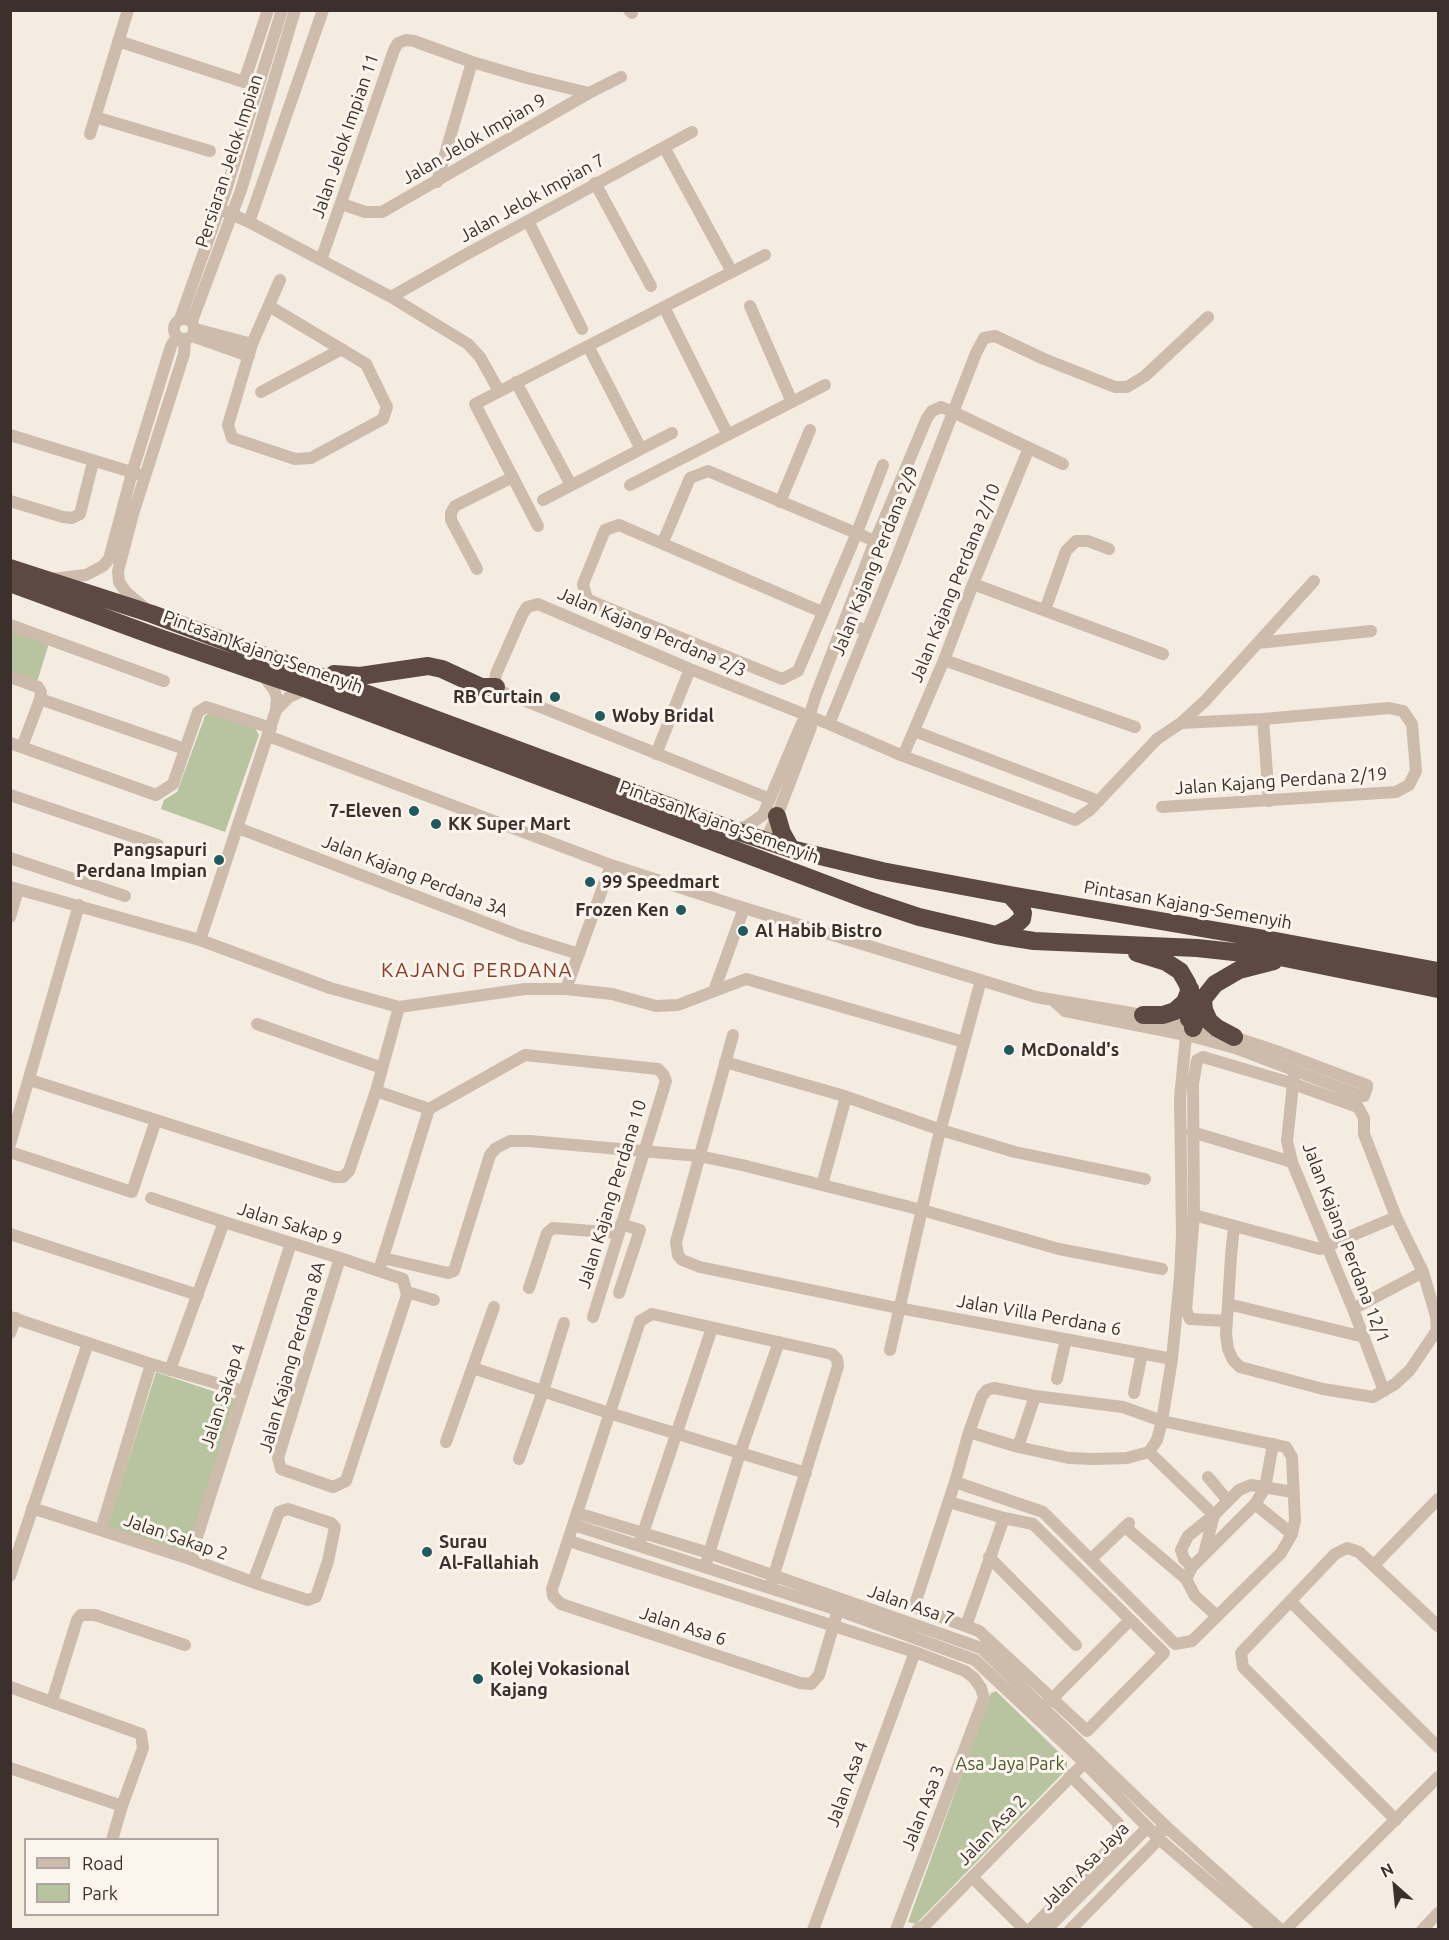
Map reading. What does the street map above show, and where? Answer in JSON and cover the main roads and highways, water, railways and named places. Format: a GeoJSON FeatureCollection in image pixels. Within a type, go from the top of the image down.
{"type":"FeatureCollection","features":[{"type":"Feature","properties":{"kind":"highway","name":"Pintasan Kajang-Semenyih"},"geometry":{"type":"LineString","coordinates":[[10,568],[152,614],[310,681],[868,900],[919,916],[996,935],[1034,941],[1197,948],[1280,957],[1438,989]]}},
{"type":"Feature","properties":{"kind":"highway","name":"Pintasan Kajang-Semenyih"},"geometry":{"type":"LineString","coordinates":[[10,583],[260,672],[310,681],[791,849],[882,871],[1438,971]]}},
{"type":"Feature","properties":{"kind":"highway"},"geometry":{"type":"LineString","coordinates":[[310,681],[428,666],[442,669],[481,687],[496,687]]}},
{"type":"Feature","properties":{"kind":"highway"},"geometry":{"type":"LineString","coordinates":[[777,816],[782,833],[791,849]]}},
{"type":"Feature","properties":{"kind":"highway"},"geometry":{"type":"LineString","coordinates":[[996,935],[1013,927],[1022,919],[1021,907],[1010,895]]}},
{"type":"Feature","properties":{"kind":"highway"},"geometry":{"type":"LineString","coordinates":[[1131,946],[1139,954],[1174,966],[1197,994],[1209,1020],[1217,1028],[1234,1037]]}},
{"type":"Feature","properties":{"kind":"highway"},"geometry":{"type":"LineString","coordinates":[[1143,1016],[1163,1015],[1175,1011],[1185,1002],[1230,974],[1250,966],[1275,961],[1280,957]]}},
{"type":"Feature","properties":{"kind":"highway"},"geometry":{"type":"LineString","coordinates":[[1189,1031],[1197,994]]}},
{"type":"Feature","properties":{"kind":"place","name":"RB Curtain"},"geometry":{"type":"Point","coordinates":[555,697]}},
{"type":"Feature","properties":{"kind":"place","name":"Woby Bridal"},"geometry":{"type":"Point","coordinates":[600,716]}},
{"type":"Feature","properties":{"kind":"place","name":"7-Eleven"},"geometry":{"type":"Point","coordinates":[414,811]}},
{"type":"Feature","properties":{"kind":"place","name":"KK Super Mart"},"geometry":{"type":"Point","coordinates":[436,824]}},
{"type":"Feature","properties":{"kind":"place","name":"Pangsapuri Perdana Impian"},"geometry":{"type":"Point","coordinates":[219,860]}},
{"type":"Feature","properties":{"kind":"place","name":"99 Speedmart"},"geometry":{"type":"Point","coordinates":[590,882]}},
{"type":"Feature","properties":{"kind":"place","name":"Frozen Ken"},"geometry":{"type":"Point","coordinates":[681,910]}},
{"type":"Feature","properties":{"kind":"place","name":"Al Habib Bistro"},"geometry":{"type":"Point","coordinates":[743,931]}},
{"type":"Feature","properties":{"kind":"place","name":"McDonald's"},"geometry":{"type":"Point","coordinates":[1009,1050]}},
{"type":"Feature","properties":{"kind":"place","name":"Surau Al-Fallahiah"},"geometry":{"type":"Point","coordinates":[427,1552]}},
{"type":"Feature","properties":{"kind":"place","name":"Kolej Vokasional Kajang"},"geometry":{"type":"Point","coordinates":[478,1679]}},
{"type":"Feature","properties":{"kind":"district","name":"KAJANG PERDANA"},"geometry":{"type":"Point","coordinates":[477,970]}},
{"type":"Feature","properties":{"kind":"park label","name":"Asa Jaya Park"},"geometry":{"type":"Point","coordinates":[1010,1764]}}]}
